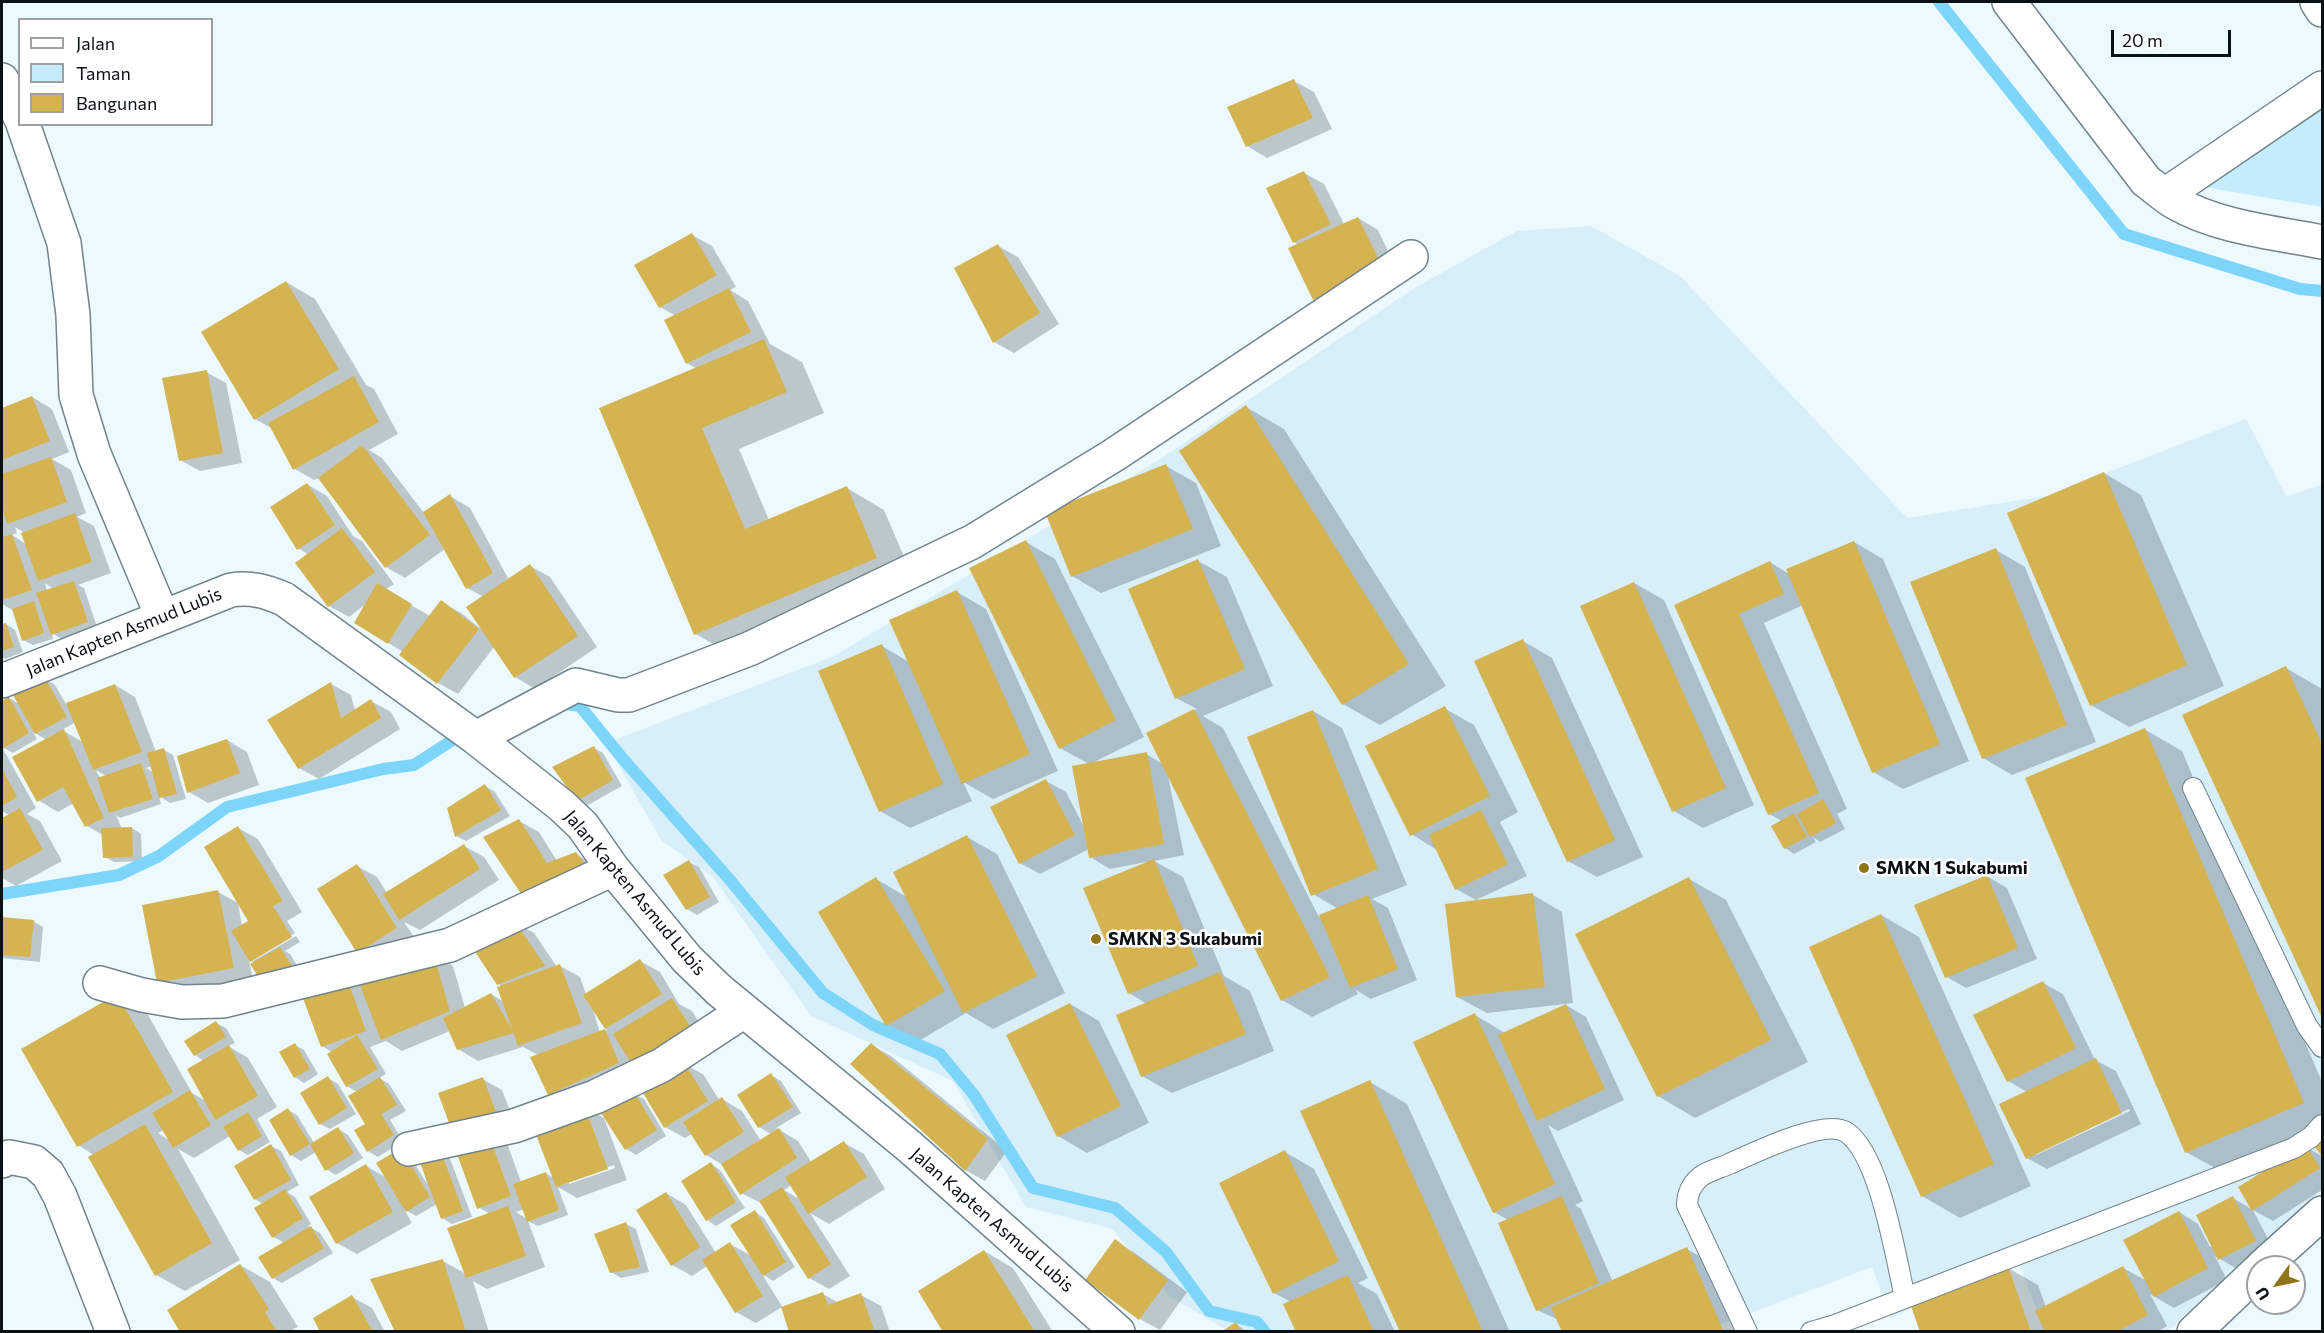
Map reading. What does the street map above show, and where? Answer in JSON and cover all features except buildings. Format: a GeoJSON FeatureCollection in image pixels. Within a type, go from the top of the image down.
{"type":"FeatureCollection","features":[{"type":"Feature","properties":{"kind":"street"},"geometry":{"type":"LineString","coordinates":[[2008,2],[2146,182],[2176,203],[2205,216],[2257,230],[2322,242]]}},
{"type":"Feature","properties":{"kind":"street"},"geometry":{"type":"LineString","coordinates":[[2317,2],[2322,10]]}},
{"type":"Feature","properties":{"kind":"street"},"geometry":{"type":"LineString","coordinates":[[2,80],[18,113]]}},
{"type":"Feature","properties":{"kind":"street"},"geometry":{"type":"LineString","coordinates":[[2165,195],[2322,88]]}},
{"type":"Feature","properties":{"kind":"street"},"geometry":{"type":"LineString","coordinates":[[24,126],[64,243],[73,315],[76,395],[93,454],[162,616]]}},
{"type":"Feature","properties":{"kind":"street"},"geometry":{"type":"LineString","coordinates":[[476,738],[576,686],[618,695],[629,695],[749,649],[972,542],[1124,449],[1411,257]]}},
{"type":"Feature","properties":{"kind":"street","name":"Jalan Kapten Asmud Lubis"},"geometry":{"type":"LineString","coordinates":[[2,681],[231,590],[248,588],[264,590],[284,599],[476,738],[534,783],[583,826],[613,869],[687,959],[744,1011],[910,1147],[1118,1332]]}},
{"type":"Feature","properties":{"kind":"street"},"geometry":{"type":"LineString","coordinates":[[100,983],[142,995],[182,1002],[223,1001],[450,945],[613,869]]}},
{"type":"Feature","properties":{"kind":"street"},"geometry":{"type":"LineString","coordinates":[[409,1149],[514,1126],[595,1097],[662,1065],[744,1011]]}},
{"type":"Feature","properties":{"kind":"street"},"geometry":{"type":"LineString","coordinates":[[2,1161],[9,1157],[34,1162],[48,1174],[60,1196],[113,1332]]}},
{"type":"Feature","properties":{"kind":"street"},"geometry":{"type":"LineString","coordinates":[[2275,1255],[2322,1213]]}},
{"type":"Feature","properties":{"kind":"street"},"geometry":{"type":"LineString","coordinates":[[2194,1332],[2246,1282]]}},
{"type":"Feature","properties":{"kind":"lane"},"geometry":{"type":"LineString","coordinates":[[2193,788],[2307,1026],[2322,1047]]}},
{"type":"Feature","properties":{"kind":"lane"},"geometry":{"type":"LineString","coordinates":[[1811,1332],[1836,1328],[1905,1298],[2294,1148],[2311,1137],[2322,1125]]}},
{"type":"Feature","properties":{"kind":"lane"},"geometry":{"type":"LineString","coordinates":[[1747,1332],[1687,1205],[1688,1193],[1700,1177],[1771,1145],[1806,1134],[1832,1129],[1846,1132],[1860,1148],[1880,1193],[1905,1298]]}},
{"type":"Feature","properties":{"kind":"shaded area","name":"SMKN 1 Sukabumi"},"geometry":{"type":"Polygon","coordinates":[[[1591,226],[1680,276],[1907,518],[2046,496],[2246,419],[2286,496],[2322,485],[2322,1190],[2251,1255],[2246,1255],[2246,1260],[2168,1331],[2044,1331],[2017,1257],[1891,1318],[1872,1267],[1719,1325],[1721,1331],[1228,1331],[1169,1296],[1112,1229],[1026,1207],[953,1081],[811,1016],[713,877],[661,840],[606,743],[834,656],[1162,458],[1416,287],[1517,231],[1591,226]]]}},
{"type":"Feature","properties":{"kind":"green space"},"geometry":{"type":"Polygon","coordinates":[[[2322,104],[2322,207],[2204,187],[2322,104]]]}},
{"type":"Feature","properties":{"kind":"waterway"},"geometry":{"type":"LineString","coordinates":[[1939,2],[2124,234],[2300,289],[2322,291]]}},
{"type":"Feature","properties":{"kind":"waterway"},"geometry":{"type":"LineString","coordinates":[[559,703],[580,706],[623,759],[730,880],[823,993],[873,1025],[940,1054],[974,1095],[1033,1188],[1115,1208],[1166,1252],[1209,1311],[1257,1322],[1265,1332]]}},
{"type":"Feature","properties":{"kind":"waterway"},"geometry":{"type":"LineString","coordinates":[[2,894],[119,875],[159,856],[227,807],[383,769],[414,765],[465,732]]}},
{"type":"Feature","properties":{"kind":"place","name":"SMKN 1 Sukabumi"},"geometry":{"type":"Point","coordinates":[1864,868]}},
{"type":"Feature","properties":{"kind":"place","name":"SMKN 3 Sukabumi"},"geometry":{"type":"Point","coordinates":[1096,939]}}]}
